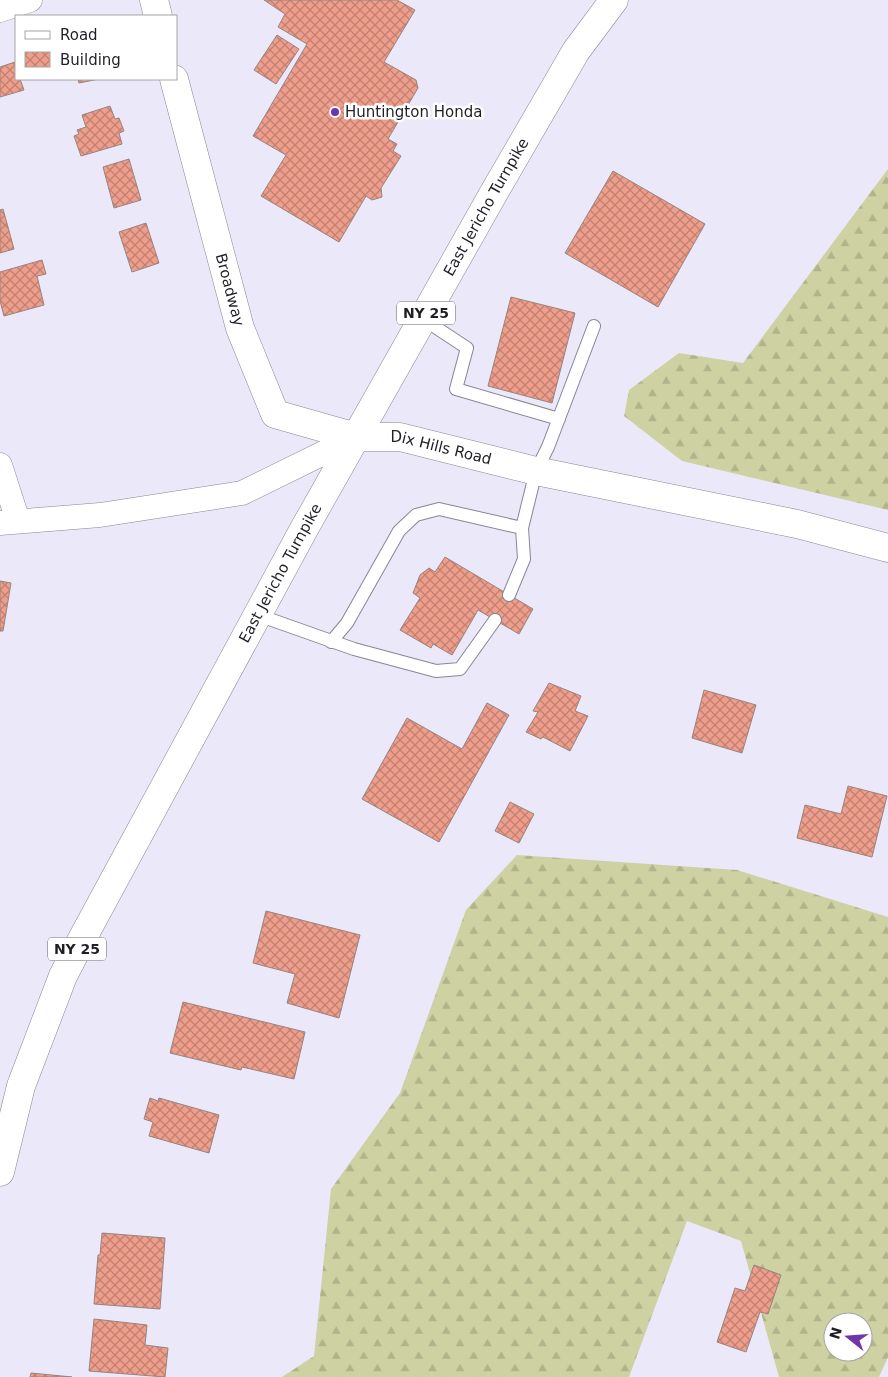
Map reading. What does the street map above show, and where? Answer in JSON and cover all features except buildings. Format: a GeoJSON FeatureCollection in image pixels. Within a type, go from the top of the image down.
{"type":"FeatureCollection","features":[{"type":"Feature","properties":{"kind":"main road"},"geometry":{"type":"LineString","coordinates":[[154,0],[158,15]]}},
{"type":"Feature","properties":{"kind":"main road","name":"East Jericho Turnpike"},"geometry":{"type":"LineString","coordinates":[[0,1172],[21,1086],[63,976],[154,803],[356,437],[553,88],[591,28],[614,0]]}},
{"type":"Feature","properties":{"kind":"main road","name":"Broadway"},"geometry":{"type":"LineString","coordinates":[[174,80],[240,328],[274,414],[356,437]]}},
{"type":"Feature","properties":{"kind":"main road","name":"Dix Hills Road"},"geometry":{"type":"LineString","coordinates":[[356,437],[400,437],[536,471],[797,524],[888,548]]}},
{"type":"Feature","properties":{"kind":"street"},"geometry":{"type":"LineString","coordinates":[[0,10],[30,0]]}},
{"type":"Feature","properties":{"kind":"street","name":"Dix Hills Road"},"geometry":{"type":"LineString","coordinates":[[9,522],[100,515],[242,493],[356,437]]}},
{"type":"Feature","properties":{"kind":"street"},"geometry":{"type":"LineString","coordinates":[[0,465],[9,522]]}},
{"type":"Feature","properties":{"kind":"lane"},"geometry":{"type":"LineString","coordinates":[[423,319],[467,348],[456,389],[559,419]]}},
{"type":"Feature","properties":{"kind":"lane"},"geometry":{"type":"LineString","coordinates":[[509,595],[524,559],[522,528],[536,471],[559,419],[594,326]]}},
{"type":"Feature","properties":{"kind":"lane"},"geometry":{"type":"LineString","coordinates":[[331,642],[347,623],[399,530],[416,515],[439,509],[522,528]]}},
{"type":"Feature","properties":{"kind":"lane"},"geometry":{"type":"LineString","coordinates":[[258,615],[331,642],[436,671],[460,669],[495,620]]}},
{"type":"Feature","properties":{"kind":"green space"},"geometry":{"type":"Polygon","coordinates":[[[888,169],[888,510],[682,461],[624,416],[629,390],[679,353],[743,363],[888,169]]]}},
{"type":"Feature","properties":{"kind":"green space"},"geometry":{"type":"Polygon","coordinates":[[[517,855],[737,870],[888,917],[888,1357],[879,1377],[779,1377],[741,1241],[687,1221],[629,1377],[282,1377],[314,1356],[331,1189],[400,1093],[466,910],[517,855]]]}},
{"type":"Feature","properties":{"kind":"place","name":"Huntington Honda"},"geometry":{"type":"Point","coordinates":[335,112]}}]}
